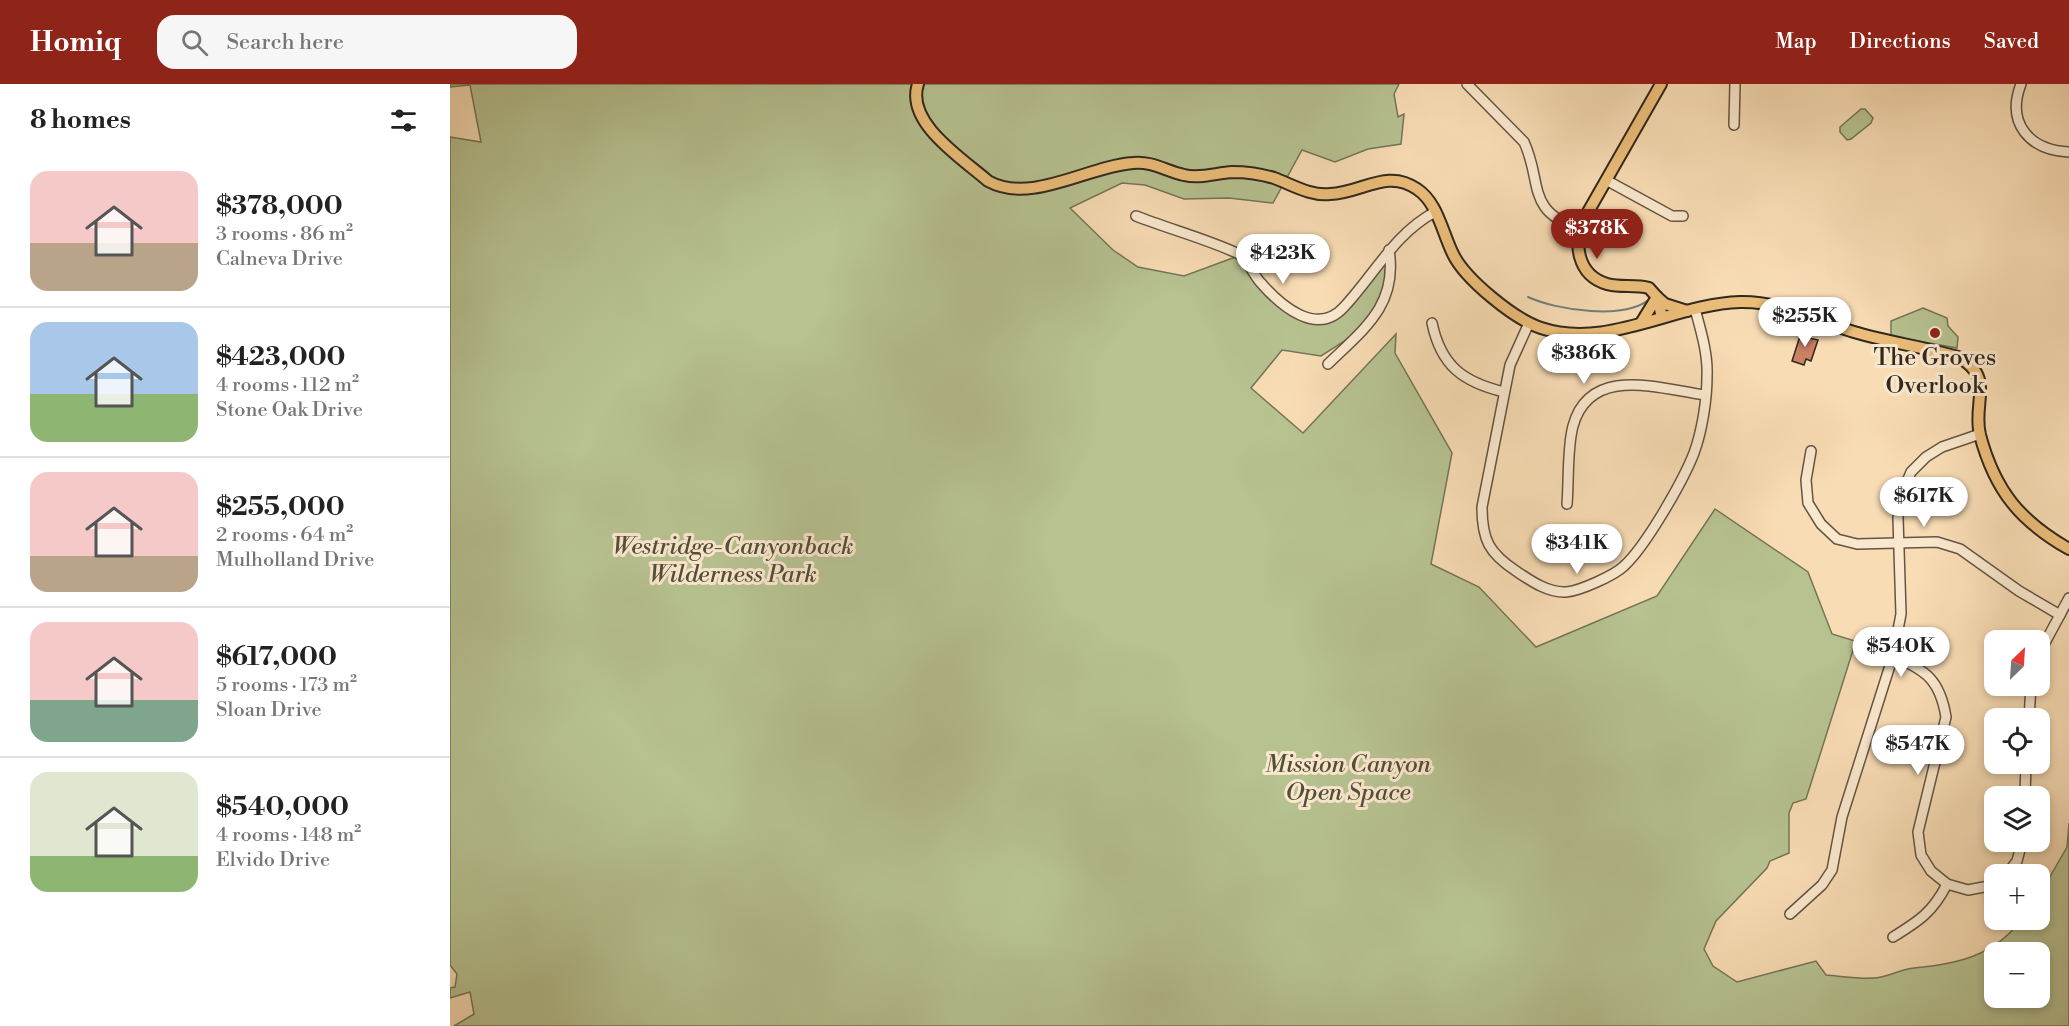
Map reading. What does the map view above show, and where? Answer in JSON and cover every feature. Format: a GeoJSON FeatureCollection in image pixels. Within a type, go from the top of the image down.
{"type":"FeatureCollection","features":[{"type":"Feature","properties":{"kind":"main road"},"geometry":{"type":"LineString","coordinates":[[918,84],[918,105],[923,119],[932,132],[988,180],[1008,189],[1067,180],[1122,164],[1146,163],[1190,176],[1232,172],[1259,174],[1312,193],[1328,195],[1344,193],[1380,180],[1392,179],[1416,188],[1425,196],[1436,212],[1458,264],[1507,310],[1529,323],[1556,332],[1581,334],[1606,331],[1715,304],[1743,302],[1791,309],[1852,332],[1958,357],[1968,362],[1979,376],[1980,434],[1995,476],[2007,498],[2023,518],[2044,535],[2069,549]]}},
{"type":"Feature","properties":{"kind":"main road"},"geometry":{"type":"LineString","coordinates":[[1661,84],[1579,229],[1578,254],[1593,277],[1606,284],[1649,288],[1665,303],[1691,310]]}},
{"type":"Feature","properties":{"kind":"main road"},"geometry":{"type":"LineString","coordinates":[[1658,297],[1662,317]]}},
{"type":"Feature","properties":{"kind":"main road"},"geometry":{"type":"LineString","coordinates":[[1641,323],[1658,297]]}},
{"type":"Feature","properties":{"kind":"street"},"geometry":{"type":"LineString","coordinates":[[1467,84],[1524,142],[1538,197],[1546,211],[1579,229]]}},
{"type":"Feature","properties":{"kind":"street"},"geometry":{"type":"LineString","coordinates":[[1734,125],[1735,84]]}},
{"type":"Feature","properties":{"kind":"street"},"geometry":{"type":"LineString","coordinates":[[2021,84],[2015,102],[2020,126],[2033,141],[2043,147],[2069,152]]}},
{"type":"Feature","properties":{"kind":"street"},"geometry":{"type":"LineString","coordinates":[[1606,180],[1672,216],[1683,216]]}},
{"type":"Feature","properties":{"kind":"street"},"geometry":{"type":"LineString","coordinates":[[1136,216],[1241,255],[1260,283],[1292,312],[1306,319],[1319,321],[1331,317],[1343,308],[1389,250],[1426,217],[1436,212]]}},
{"type":"Feature","properties":{"kind":"street"},"geometry":{"type":"LineString","coordinates":[[1328,364],[1365,328],[1385,302],[1391,271],[1389,250]]}},
{"type":"Feature","properties":{"kind":"street"},"geometry":{"type":"LineString","coordinates":[[1529,323],[1510,365],[1482,507],[1482,526],[1485,539],[1492,551],[1508,565],[1533,583],[1550,590],[1565,592],[1580,589],[1622,567],[1639,549],[1694,453],[1707,377],[1706,354],[1691,310]]}},
{"type":"Feature","properties":{"kind":"street"},"geometry":{"type":"LineString","coordinates":[[1432,323],[1436,340],[1449,363],[1465,379],[1483,387],[1504,392]]}},
{"type":"Feature","properties":{"kind":"street"},"geometry":{"type":"LineString","coordinates":[[1567,504],[1573,427],[1578,412],[1597,392],[1610,386],[1626,384],[1705,395]]}},
{"type":"Feature","properties":{"kind":"street"},"geometry":{"type":"LineString","coordinates":[[1790,914],[1822,885],[1832,870],[1842,817],[1893,656],[1901,614],[1898,542],[1900,498],[1911,472],[1926,457],[1942,447],[1980,434]]}},
{"type":"Feature","properties":{"kind":"street"},"geometry":{"type":"LineString","coordinates":[[1811,451],[1806,480],[1808,503],[1821,524],[1837,539],[1857,544],[1937,542],[1960,549],[2019,591],[2060,615]]}},
{"type":"Feature","properties":{"kind":"street"},"geometry":{"type":"LineString","coordinates":[[2050,633],[2069,598]]}},
{"type":"Feature","properties":{"kind":"street"},"geometry":{"type":"LineString","coordinates":[[1893,656],[1918,666],[1933,680],[1943,699],[1946,717],[1918,832],[1921,855],[1931,871],[1947,884],[1968,890],[1984,887]]}},
{"type":"Feature","properties":{"kind":"street"},"geometry":{"type":"LineString","coordinates":[[1893,938],[1922,920],[1937,902],[1947,884]]}},
{"type":"Feature","properties":{"kind":"green space"},"geometry":{"type":"Polygon","coordinates":[[[450,84],[1399,84],[1394,94],[1398,117],[1404,114],[1401,144],[1368,149],[1335,162],[1302,150],[1273,203],[1229,198],[1184,199],[1145,185],[1122,183],[1070,208],[1113,250],[1138,267],[1184,276],[1241,255],[1292,312],[1331,317],[1389,250],[1385,302],[1365,328],[1321,356],[1282,350],[1251,388],[1303,433],[1396,334],[1395,353],[1452,453],[1431,564],[1479,587],[1536,647],[1657,596],[1715,509],[1808,572],[1832,634],[1855,641],[1855,644],[1806,799],[1793,803],[1789,813],[1789,853],[1770,861],[1767,868],[1716,921],[1704,949],[1713,966],[1737,982],[1816,961],[1826,975],[1873,978],[1909,969],[1960,961],[1984,951],[1984,1008],[2050,1008],[2050,942],[1999,942],[2012,930],[2050,930],[2050,877],[2067,847],[2069,823],[2069,1026],[454,1026],[474,1014],[470,992],[450,998],[450,988],[455,987],[457,974],[450,965],[450,137],[481,142],[470,85],[450,87],[450,84]]]}},
{"type":"Feature","properties":{"kind":"green space"},"geometry":{"type":"Polygon","coordinates":[[[1861,109],[1865,109],[1873,118],[1871,123],[1847,140],[1840,132],[1840,127],[1861,109]]]}},
{"type":"Feature","properties":{"kind":"green space"},"geometry":{"type":"Polygon","coordinates":[[[1923,308],[1947,318],[1948,326],[1958,337],[1957,348],[1891,336],[1891,321],[1923,308]]]}},
{"type":"Feature","properties":{"kind":"building"},"geometry":{"type":"Polygon","coordinates":[[[1802,330],[1811,333],[1809,338],[1818,340],[1811,361],[1806,359],[1804,365],[1792,361],[1802,330]]]}},
{"type":"Feature","properties":{"kind":"waterway"},"geometry":{"type":"LineString","coordinates":[[1528,297],[1556,306],[1591,311],[1625,309],[1640,305],[1651,298]]}},
{"type":"Feature","properties":{"kind":"place","name":"The Groves Overlook"},"geometry":{"type":"Point","coordinates":[1935,333]}},
{"type":"Feature","properties":{"kind":"park label","name":"Westridge-Canyonback Wilderness Park"},"geometry":{"type":"Point","coordinates":[733,560]}},
{"type":"Feature","properties":{"kind":"park label","name":"Mission Canyon Open Space"},"geometry":{"type":"Point","coordinates":[1348,778]}}]}
